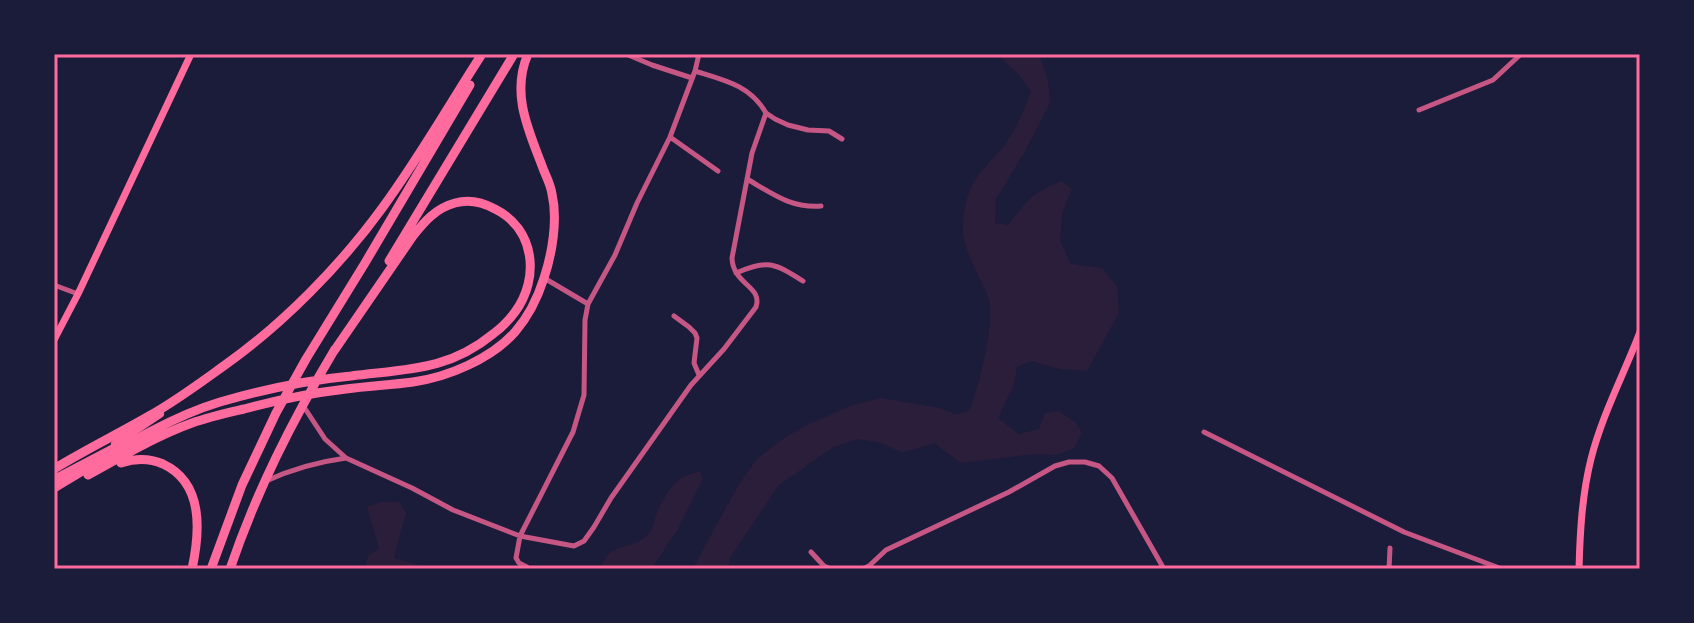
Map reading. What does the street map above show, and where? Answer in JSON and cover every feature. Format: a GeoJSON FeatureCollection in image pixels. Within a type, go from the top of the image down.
{"type":"FeatureCollection","features":[{"type":"Feature","properties":{"kind":"highway"},"geometry":{"type":"LineString","coordinates":[[54,479],[159,415],[270,329],[309,292],[351,248],[381,210],[485,54]]}},
{"type":"Feature","properties":{"kind":"highway"},"geometry":{"type":"LineString","coordinates":[[211,569],[242,485],[271,423],[485,54]]}},
{"type":"Feature","properties":{"kind":"highway"},"geometry":{"type":"LineString","coordinates":[[230,569],[278,450],[302,405],[514,54]]}},
{"type":"Feature","properties":{"kind":"highway"},"geometry":{"type":"LineString","coordinates":[[54,495],[95,471],[191,424],[247,408],[344,389],[415,382],[444,375],[500,346],[515,332],[531,308],[544,278],[554,220],[552,194],[524,118],[521,87],[528,54]]}},
{"type":"Feature","properties":{"kind":"highway"},"geometry":{"type":"LineString","coordinates":[[100,453],[172,418],[255,393],[350,376],[418,369],[463,355],[501,328],[515,312],[529,278],[531,257],[527,240],[503,213],[484,203],[454,203],[438,210],[413,236],[334,351]]}},
{"type":"Feature","properties":{"kind":"highway"},"geometry":{"type":"LineString","coordinates":[[54,469],[160,410],[228,363]]}},
{"type":"Feature","properties":{"kind":"highway"},"geometry":{"type":"LineString","coordinates":[[54,488],[198,409]]}},
{"type":"Feature","properties":{"kind":"highway"},"geometry":{"type":"LineString","coordinates":[[95,471],[134,459],[148,459],[172,468],[182,477],[194,498],[197,514],[198,533],[192,569]]}},
{"type":"Feature","properties":{"kind":"main road"},"geometry":{"type":"LineString","coordinates":[[54,340],[191,54]]}},
{"type":"Feature","properties":{"kind":"main road"},"geometry":{"type":"LineString","coordinates":[[1579,569],[1584,490],[1592,457],[1640,332]]}},
{"type":"Feature","properties":{"kind":"street"},"geometry":{"type":"LineString","coordinates":[[626,54],[692,78]]}},
{"type":"Feature","properties":{"kind":"street"},"geometry":{"type":"LineString","coordinates":[[527,567],[516,558],[520,536],[573,432],[582,404],[586,380],[588,304],[615,255],[670,137],[699,54]]}},
{"type":"Feature","properties":{"kind":"street"},"geometry":{"type":"LineString","coordinates":[[1419,110],[1493,80],[1521,54]]}},
{"type":"Feature","properties":{"kind":"street"},"geometry":{"type":"LineString","coordinates":[[695,71],[747,90],[766,113],[788,125],[829,131],[842,139]]}},
{"type":"Feature","properties":{"kind":"street"},"geometry":{"type":"LineString","coordinates":[[302,405],[325,439],[346,458],[453,510],[520,536],[574,546],[584,541],[636,461],[699,375],[724,349],[756,307],[757,294],[742,282],[732,258],[756,137],[766,113]]}},
{"type":"Feature","properties":{"kind":"street"},"geometry":{"type":"LineString","coordinates":[[670,137],[718,171]]}},
{"type":"Feature","properties":{"kind":"street"},"geometry":{"type":"LineString","coordinates":[[747,179],[796,205],[821,206]]}},
{"type":"Feature","properties":{"kind":"street"},"geometry":{"type":"LineString","coordinates":[[736,273],[758,263],[778,266],[803,281]]}},
{"type":"Feature","properties":{"kind":"street"},"geometry":{"type":"LineString","coordinates":[[544,278],[588,304]]}},
{"type":"Feature","properties":{"kind":"street"},"geometry":{"type":"LineString","coordinates":[[54,285],[78,294]]}},
{"type":"Feature","properties":{"kind":"street"},"geometry":{"type":"LineString","coordinates":[[674,316],[689,327],[697,338],[694,363],[699,375]]}},
{"type":"Feature","properties":{"kind":"street"},"geometry":{"type":"LineString","coordinates":[[1204,432],[1404,532],[1502,569]]}},
{"type":"Feature","properties":{"kind":"street"},"geometry":{"type":"LineString","coordinates":[[265,481],[315,463],[346,458]]}},
{"type":"Feature","properties":{"kind":"street"},"geometry":{"type":"LineString","coordinates":[[862,569],[886,550],[1009,492],[1055,466],[1069,462],[1099,466],[1112,478],[1164,569]]}},
{"type":"Feature","properties":{"kind":"street"},"geometry":{"type":"LineString","coordinates":[[1389,569],[1390,548]]}},
{"type":"Feature","properties":{"kind":"street"},"geometry":{"type":"LineString","coordinates":[[811,552],[831,569]]}},
{"type":"Feature","properties":{"kind":"shaded area"},"geometry":{"type":"Polygon","coordinates":[[[997,54],[1040,54],[1048,80],[1050,103],[996,199],[995,223],[1008,225],[1031,198],[1062,181],[1072,189],[1062,214],[1060,241],[1071,264],[1102,268],[1117,286],[1119,313],[1087,371],[1059,369],[1032,361],[1017,367],[1014,385],[998,418],[1019,434],[1039,429],[1045,413],[1059,411],[1076,423],[1082,433],[1074,448],[1058,455],[1034,454],[961,463],[934,443],[901,452],[878,442],[857,439],[832,448],[778,486],[730,558],[728,569],[689,569],[694,566],[739,484],[757,459],[805,426],[850,406],[880,398],[940,408],[955,414],[969,411],[985,354],[990,307],[965,244],[965,209],[972,185],[1008,141],[1031,92],[997,54]]]}},
{"type":"Feature","properties":{"kind":"shaded area"},"geometry":{"type":"Polygon","coordinates":[[[700,471],[703,479],[677,531],[651,569],[601,569],[605,559],[615,549],[636,543],[649,533],[663,500],[677,481],[700,471]]]}},
{"type":"Feature","properties":{"kind":"shaded area"},"geometry":{"type":"Polygon","coordinates":[[[381,502],[399,502],[406,513],[394,558],[432,569],[365,569],[368,556],[379,548],[367,507],[381,502]]]}}]}
